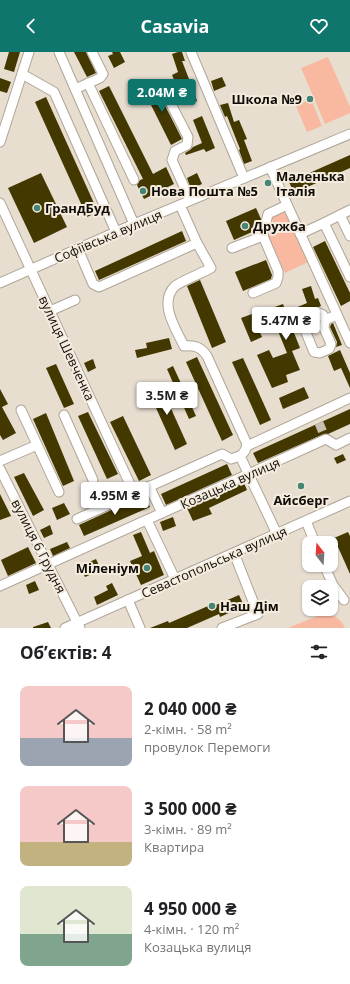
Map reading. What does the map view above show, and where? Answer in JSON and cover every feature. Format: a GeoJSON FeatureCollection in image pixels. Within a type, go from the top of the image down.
{"type":"FeatureCollection","features":[{"type":"Feature","properties":{"kind":"street"},"geometry":{"type":"LineString","coordinates":[[0,142],[29,52]]}},
{"type":"Feature","properties":{"kind":"street"},"geometry":{"type":"LineString","coordinates":[[59,52],[134,224]]}},
{"type":"Feature","properties":{"kind":"street"},"geometry":{"type":"LineString","coordinates":[[75,89],[100,78],[103,74],[92,52]]}},
{"type":"Feature","properties":{"kind":"street"},"geometry":{"type":"LineString","coordinates":[[191,52],[244,178]]}},
{"type":"Feature","properties":{"kind":"street"},"geometry":{"type":"LineString","coordinates":[[22,74],[54,92],[116,232]]}},
{"type":"Feature","properties":{"kind":"street"},"geometry":{"type":"LineString","coordinates":[[88,83],[134,180]]}},
{"type":"Feature","properties":{"kind":"street"},"geometry":{"type":"LineString","coordinates":[[169,100],[188,137],[187,144],[175,151],[172,160],[190,200]]}},
{"type":"Feature","properties":{"kind":"street","name":"Софіївська вулиця"},"geometry":{"type":"LineString","coordinates":[[0,283],[190,200],[350,134]]}},
{"type":"Feature","properties":{"kind":"street"},"geometry":{"type":"LineString","coordinates":[[270,167],[350,343]]}},
{"type":"Feature","properties":{"kind":"street","name":"вулиця Шевченка"},"geometry":{"type":"LineString","coordinates":[[0,203],[50,311],[60,329],[134,493]]}},
{"type":"Feature","properties":{"kind":"street"},"geometry":{"type":"LineString","coordinates":[[77,519],[222,454],[232,459],[240,456],[244,454],[247,446],[207,356],[203,350],[197,346],[184,346],[167,308],[169,296],[175,286],[211,268],[197,244],[180,205]]}},
{"type":"Feature","properties":{"kind":"street"},"geometry":{"type":"LineString","coordinates":[[253,293],[276,283],[278,271],[263,236],[268,214],[287,205]]}},
{"type":"Feature","properties":{"kind":"street"},"geometry":{"type":"LineString","coordinates":[[300,234],[350,210]]}},
{"type":"Feature","properties":{"kind":"street"},"geometry":{"type":"LineString","coordinates":[[340,215],[350,236]]}},
{"type":"Feature","properties":{"kind":"street"},"geometry":{"type":"LineString","coordinates":[[324,223],[350,276]]}},
{"type":"Feature","properties":{"kind":"street"},"geometry":{"type":"LineString","coordinates":[[232,248],[263,236]]}},
{"type":"Feature","properties":{"kind":"street"},"geometry":{"type":"LineString","coordinates":[[78,249],[93,284],[99,287],[197,244]]}},
{"type":"Feature","properties":{"kind":"street"},"geometry":{"type":"LineString","coordinates":[[50,311],[75,300]]}},
{"type":"Feature","properties":{"kind":"street"},"geometry":{"type":"LineString","coordinates":[[326,320],[337,315]]}},
{"type":"Feature","properties":{"kind":"street"},"geometry":{"type":"LineString","coordinates":[[247,446],[317,419],[350,398]]}},
{"type":"Feature","properties":{"kind":"street"},"geometry":{"type":"LineString","coordinates":[[21,410],[59,492]]}},
{"type":"Feature","properties":{"kind":"street"},"geometry":{"type":"LineString","coordinates":[[64,415],[93,480]]}},
{"type":"Feature","properties":{"kind":"street","name":"Козацька вулиця"},"geometry":{"type":"LineString","coordinates":[[0,586],[249,474],[325,437],[336,444],[350,438]]}},
{"type":"Feature","properties":{"kind":"street"},"geometry":{"type":"LineString","coordinates":[[0,461],[37,445]]}},
{"type":"Feature","properties":{"kind":"street"},"geometry":{"type":"LineString","coordinates":[[240,456],[281,535]]}},
{"type":"Feature","properties":{"kind":"street","name":"вулиця 6 Грудня"},"geometry":{"type":"LineString","coordinates":[[0,470],[79,625]]}},
{"type":"Feature","properties":{"kind":"street"},"geometry":{"type":"LineString","coordinates":[[149,486],[162,513]]}},
{"type":"Feature","properties":{"kind":"street","name":"Севастопольська вулиця"},"geometry":{"type":"LineString","coordinates":[[79,625],[128,600],[234,553],[281,535],[306,521],[350,501]]}},
{"type":"Feature","properties":{"kind":"street"},"geometry":{"type":"LineString","coordinates":[[148,520],[175,579]]}},
{"type":"Feature","properties":{"kind":"street"},"geometry":{"type":"LineString","coordinates":[[306,521],[312,536]]}},
{"type":"Feature","properties":{"kind":"street"},"geometry":{"type":"LineString","coordinates":[[222,628],[258,614],[234,553]]}},
{"type":"Feature","properties":{"kind":"street"},"geometry":{"type":"LineString","coordinates":[[327,572],[333,585],[344,600]]}},
{"type":"Feature","properties":{"kind":"street"},"geometry":{"type":"LineString","coordinates":[[128,600],[140,628]]}},
{"type":"Feature","properties":{"kind":"street"},"geometry":{"type":"LineString","coordinates":[[65,628],[79,625]]}},
{"type":"Feature","properties":{"kind":"shaded area"},"geometry":{"type":"Polygon","coordinates":[[[328,57],[350,107],[350,113],[325,124],[301,68],[328,57]]]}},
{"type":"Feature","properties":{"kind":"shaded area"},"geometry":{"type":"Polygon","coordinates":[[[311,99],[322,126],[307,132],[296,106],[311,99]]]}},
{"type":"Feature","properties":{"kind":"shaded area"},"geometry":{"type":"Polygon","coordinates":[[[285,211],[308,262],[285,273],[268,235],[277,231],[271,217],[285,211]]]}},
{"type":"Feature","properties":{"kind":"shaded area"},"geometry":{"type":"Polygon","coordinates":[[[318,616],[334,616],[342,622],[345,628],[288,628],[318,616]]]}},
{"type":"Feature","properties":{"kind":"building"},"geometry":{"type":"Polygon","coordinates":[[[9,52],[20,52],[14,72],[4,69],[9,52]]]}},
{"type":"Feature","properties":{"kind":"building"},"geometry":{"type":"Polygon","coordinates":[[[74,52],[86,52],[96,73],[87,77],[74,52]]]}},
{"type":"Feature","properties":{"kind":"building"},"geometry":{"type":"Polygon","coordinates":[[[112,52],[120,52],[125,62],[114,68],[108,56],[113,54],[112,52]]]}},
{"type":"Feature","properties":{"kind":"building"},"geometry":{"type":"Polygon","coordinates":[[[182,52],[185,61],[182,61],[189,79],[176,84],[172,75],[178,72],[172,54],[182,52]]]}},
{"type":"Feature","properties":{"kind":"building"},"geometry":{"type":"Polygon","coordinates":[[[222,77],[226,86],[214,91],[211,81],[222,77]]]}},
{"type":"Feature","properties":{"kind":"building"},"geometry":{"type":"Polygon","coordinates":[[[0,78],[11,82],[7,93],[0,91],[0,78]]]}},
{"type":"Feature","properties":{"kind":"building"},"geometry":{"type":"Polygon","coordinates":[[[153,82],[182,139],[171,145],[142,87],[153,82]]]}},
{"type":"Feature","properties":{"kind":"building"},"geometry":{"type":"Polygon","coordinates":[[[109,86],[153,174],[166,167],[174,184],[144,199],[137,185],[140,180],[143,179],[99,91],[109,86]]]}},
{"type":"Feature","properties":{"kind":"building"},"geometry":{"type":"Polygon","coordinates":[[[193,89],[197,101],[189,104],[185,92],[193,89]]]}},
{"type":"Feature","properties":{"kind":"building"},"geometry":{"type":"Polygon","coordinates":[[[46,97],[98,212],[87,217],[35,102],[46,97]]]}},
{"type":"Feature","properties":{"kind":"building"},"geometry":{"type":"Polygon","coordinates":[[[228,103],[234,122],[239,120],[247,139],[244,140],[252,161],[244,164],[239,150],[240,149],[227,116],[225,117],[220,105],[228,103]]]}},
{"type":"Feature","properties":{"kind":"building"},"geometry":{"type":"Polygon","coordinates":[[[202,116],[215,148],[206,152],[204,149],[186,155],[185,153],[193,147],[202,143],[193,120],[202,116]]]}},
{"type":"Feature","properties":{"kind":"building"},"geometry":{"type":"Polygon","coordinates":[[[350,155],[350,168],[294,193],[289,182],[350,155]]]}},
{"type":"Feature","properties":{"kind":"building","name":"ГрандБуд"},"geometry":{"type":"Polygon","coordinates":[[[41,173],[67,227],[34,243],[8,188],[41,173]]]}},
{"type":"Feature","properties":{"kind":"building"},"geometry":{"type":"Polygon","coordinates":[[[197,173],[202,184],[191,189],[187,178],[197,173]]]}},
{"type":"Feature","properties":{"kind":"building"},"geometry":{"type":"Polygon","coordinates":[[[256,208],[261,219],[259,229],[234,240],[226,221],[256,208]]]}},
{"type":"Feature","properties":{"kind":"building"},"geometry":{"type":"Polygon","coordinates":[[[182,231],[186,241],[99,280],[95,271],[182,231]]]}},
{"type":"Feature","properties":{"kind":"building"},"geometry":{"type":"Polygon","coordinates":[[[325,241],[350,293],[350,301],[341,306],[313,247],[325,241]]]}},
{"type":"Feature","properties":{"kind":"building"},"geometry":{"type":"Polygon","coordinates":[[[266,260],[272,275],[271,279],[243,291],[235,272],[266,260]]]}},
{"type":"Feature","properties":{"kind":"building"},"geometry":{"type":"Polygon","coordinates":[[[200,280],[226,342],[212,348],[187,286],[200,280]]]}},
{"type":"Feature","properties":{"kind":"building"},"geometry":{"type":"Polygon","coordinates":[[[311,286],[315,299],[318,298],[321,306],[289,320],[300,348],[292,351],[300,370],[286,375],[288,382],[272,388],[257,355],[269,350],[273,358],[287,353],[269,309],[283,304],[286,312],[307,303],[302,289],[311,286]]]}},
{"type":"Feature","properties":{"kind":"building"},"geometry":{"type":"Polygon","coordinates":[[[252,314],[262,337],[251,342],[241,318],[252,314]]]}},
{"type":"Feature","properties":{"kind":"building"},"geometry":{"type":"Polygon","coordinates":[[[333,323],[342,345],[336,347],[337,342],[330,327],[333,323]]]}},
{"type":"Feature","properties":{"kind":"building"},"geometry":{"type":"Polygon","coordinates":[[[169,338],[172,349],[137,358],[135,350],[147,348],[146,343],[169,338]]]}},
{"type":"Feature","properties":{"kind":"building"},"geometry":{"type":"Polygon","coordinates":[[[340,350],[350,373],[350,388],[341,368],[334,371],[328,356],[340,350]]]}},
{"type":"Feature","properties":{"kind":"building"},"geometry":{"type":"Polygon","coordinates":[[[197,357],[233,435],[222,441],[186,362],[197,357]]]}},
{"type":"Feature","properties":{"kind":"building"},"geometry":{"type":"Polygon","coordinates":[[[243,358],[271,420],[260,425],[232,362],[243,358]]]}},
{"type":"Feature","properties":{"kind":"building"},"geometry":{"type":"Polygon","coordinates":[[[93,359],[96,368],[88,372],[84,363],[93,359]]]}},
{"type":"Feature","properties":{"kind":"building"},"geometry":{"type":"Polygon","coordinates":[[[56,364],[74,404],[64,408],[46,368],[56,364]]]}},
{"type":"Feature","properties":{"kind":"building"},"geometry":{"type":"Polygon","coordinates":[[[173,366],[196,416],[189,419],[167,369],[173,366]]]}},
{"type":"Feature","properties":{"kind":"building"},"geometry":{"type":"Polygon","coordinates":[[[159,382],[187,444],[175,450],[147,388],[159,382]]]}},
{"type":"Feature","properties":{"kind":"building"},"geometry":{"type":"Polygon","coordinates":[[[304,387],[309,398],[283,409],[279,398],[304,387]]]}},
{"type":"Feature","properties":{"kind":"building"},"geometry":{"type":"Polygon","coordinates":[[[0,389],[8,404],[2,407],[16,433],[3,440],[0,435],[0,389]]]}},
{"type":"Feature","properties":{"kind":"building"},"geometry":{"type":"Polygon","coordinates":[[[350,409],[350,424],[258,463],[253,453],[350,409]]]}},
{"type":"Feature","properties":{"kind":"building"},"geometry":{"type":"Polygon","coordinates":[[[88,412],[118,474],[107,479],[78,416],[88,412]]]}},
{"type":"Feature","properties":{"kind":"building"},"geometry":{"type":"Polygon","coordinates":[[[46,413],[74,481],[63,486],[33,419],[46,413]]]}},
{"type":"Feature","properties":{"kind":"building"},"geometry":{"type":"Polygon","coordinates":[[[123,416],[151,475],[139,481],[110,422],[123,416]]]}},
{"type":"Feature","properties":{"kind":"building"},"geometry":{"type":"Polygon","coordinates":[[[343,454],[346,460],[337,464],[334,458],[343,454]]]}},
{"type":"Feature","properties":{"kind":"building"},"geometry":{"type":"Polygon","coordinates":[[[227,464],[232,475],[166,505],[161,494],[227,464]]]}},
{"type":"Feature","properties":{"kind":"building"},"geometry":{"type":"Polygon","coordinates":[[[24,473],[44,510],[33,516],[14,477],[24,473]]]}},
{"type":"Feature","properties":{"kind":"building"},"geometry":{"type":"Polygon","coordinates":[[[244,483],[247,490],[209,508],[212,514],[193,521],[187,508],[244,483]]]}},
{"type":"Feature","properties":{"kind":"building"},"geometry":{"type":"Polygon","coordinates":[[[0,494],[11,516],[0,520],[0,494]]]}},
{"type":"Feature","properties":{"kind":"building"},"geometry":{"type":"Polygon","coordinates":[[[144,495],[150,507],[84,536],[79,525],[144,495]]]}},
{"type":"Feature","properties":{"kind":"building"},"geometry":{"type":"Polygon","coordinates":[[[64,503],[70,514],[57,520],[52,508],[64,503]]]}},
{"type":"Feature","properties":{"kind":"building"},"geometry":{"type":"Polygon","coordinates":[[[173,517],[176,526],[163,531],[160,522],[173,517]]]}},
{"type":"Feature","properties":{"kind":"building"},"geometry":{"type":"Polygon","coordinates":[[[50,525],[53,534],[44,538],[40,530],[50,525]]]}},
{"type":"Feature","properties":{"kind":"building","name":"Міленіум"},"geometry":{"type":"Polygon","coordinates":[[[141,532],[150,553],[154,551],[164,575],[141,585],[130,561],[142,556],[133,535],[141,532]]]}},
{"type":"Feature","properties":{"kind":"building"},"geometry":{"type":"Polygon","coordinates":[[[348,532],[350,536],[350,574],[338,547],[338,536],[348,532]]]}},
{"type":"Feature","properties":{"kind":"building"},"geometry":{"type":"Polygon","coordinates":[[[67,542],[70,548],[53,556],[50,549],[67,542]]]}},
{"type":"Feature","properties":{"kind":"building"},"geometry":{"type":"Polygon","coordinates":[[[28,547],[36,563],[8,576],[1,560],[28,547]]]}},
{"type":"Feature","properties":{"kind":"building"},"geometry":{"type":"Polygon","coordinates":[[[96,559],[101,570],[85,577],[80,566],[96,559]]]}},
{"type":"Feature","properties":{"kind":"building"},"geometry":{"type":"Polygon","coordinates":[[[35,581],[39,590],[29,594],[26,585],[35,581]]]}},
{"type":"Feature","properties":{"kind":"building"},"geometry":{"type":"Polygon","coordinates":[[[112,583],[118,595],[97,605],[94,597],[108,590],[106,586],[112,583]]]}},
{"type":"Feature","properties":{"kind":"building"},"geometry":{"type":"Polygon","coordinates":[[[239,595],[244,606],[220,617],[219,614],[187,628],[150,628],[168,621],[169,623],[215,603],[216,605],[239,595]]]}},
{"type":"Feature","properties":{"kind":"building"},"geometry":{"type":"Polygon","coordinates":[[[48,622],[51,628],[33,628],[33,627],[48,622]]]}},
{"type":"Feature","properties":{"kind":"tunnel"},"geometry":{"type":"LineString","coordinates":[[319,423],[324,435]]}},
{"type":"Feature","properties":{"kind":"place","name":"Школа №9"},"geometry":{"type":"Point","coordinates":[310,99]}},
{"type":"Feature","properties":{"kind":"place","name":"Маленька Італія"},"geometry":{"type":"Point","coordinates":[268,183]}},
{"type":"Feature","properties":{"kind":"place","name":"Нова Пошта №5"},"geometry":{"type":"Point","coordinates":[143,191]}},
{"type":"Feature","properties":{"kind":"place","name":"ГрандБуд"},"geometry":{"type":"Point","coordinates":[37,208]}},
{"type":"Feature","properties":{"kind":"place","name":"Дружба"},"geometry":{"type":"Point","coordinates":[245,226]}},
{"type":"Feature","properties":{"kind":"place","name":"Айсберг"},"geometry":{"type":"Point","coordinates":[301,486]}},
{"type":"Feature","properties":{"kind":"place","name":"Міленіум"},"geometry":{"type":"Point","coordinates":[147,568]}},
{"type":"Feature","properties":{"kind":"place","name":"Наш Дім"},"geometry":{"type":"Point","coordinates":[212,606]}}]}
